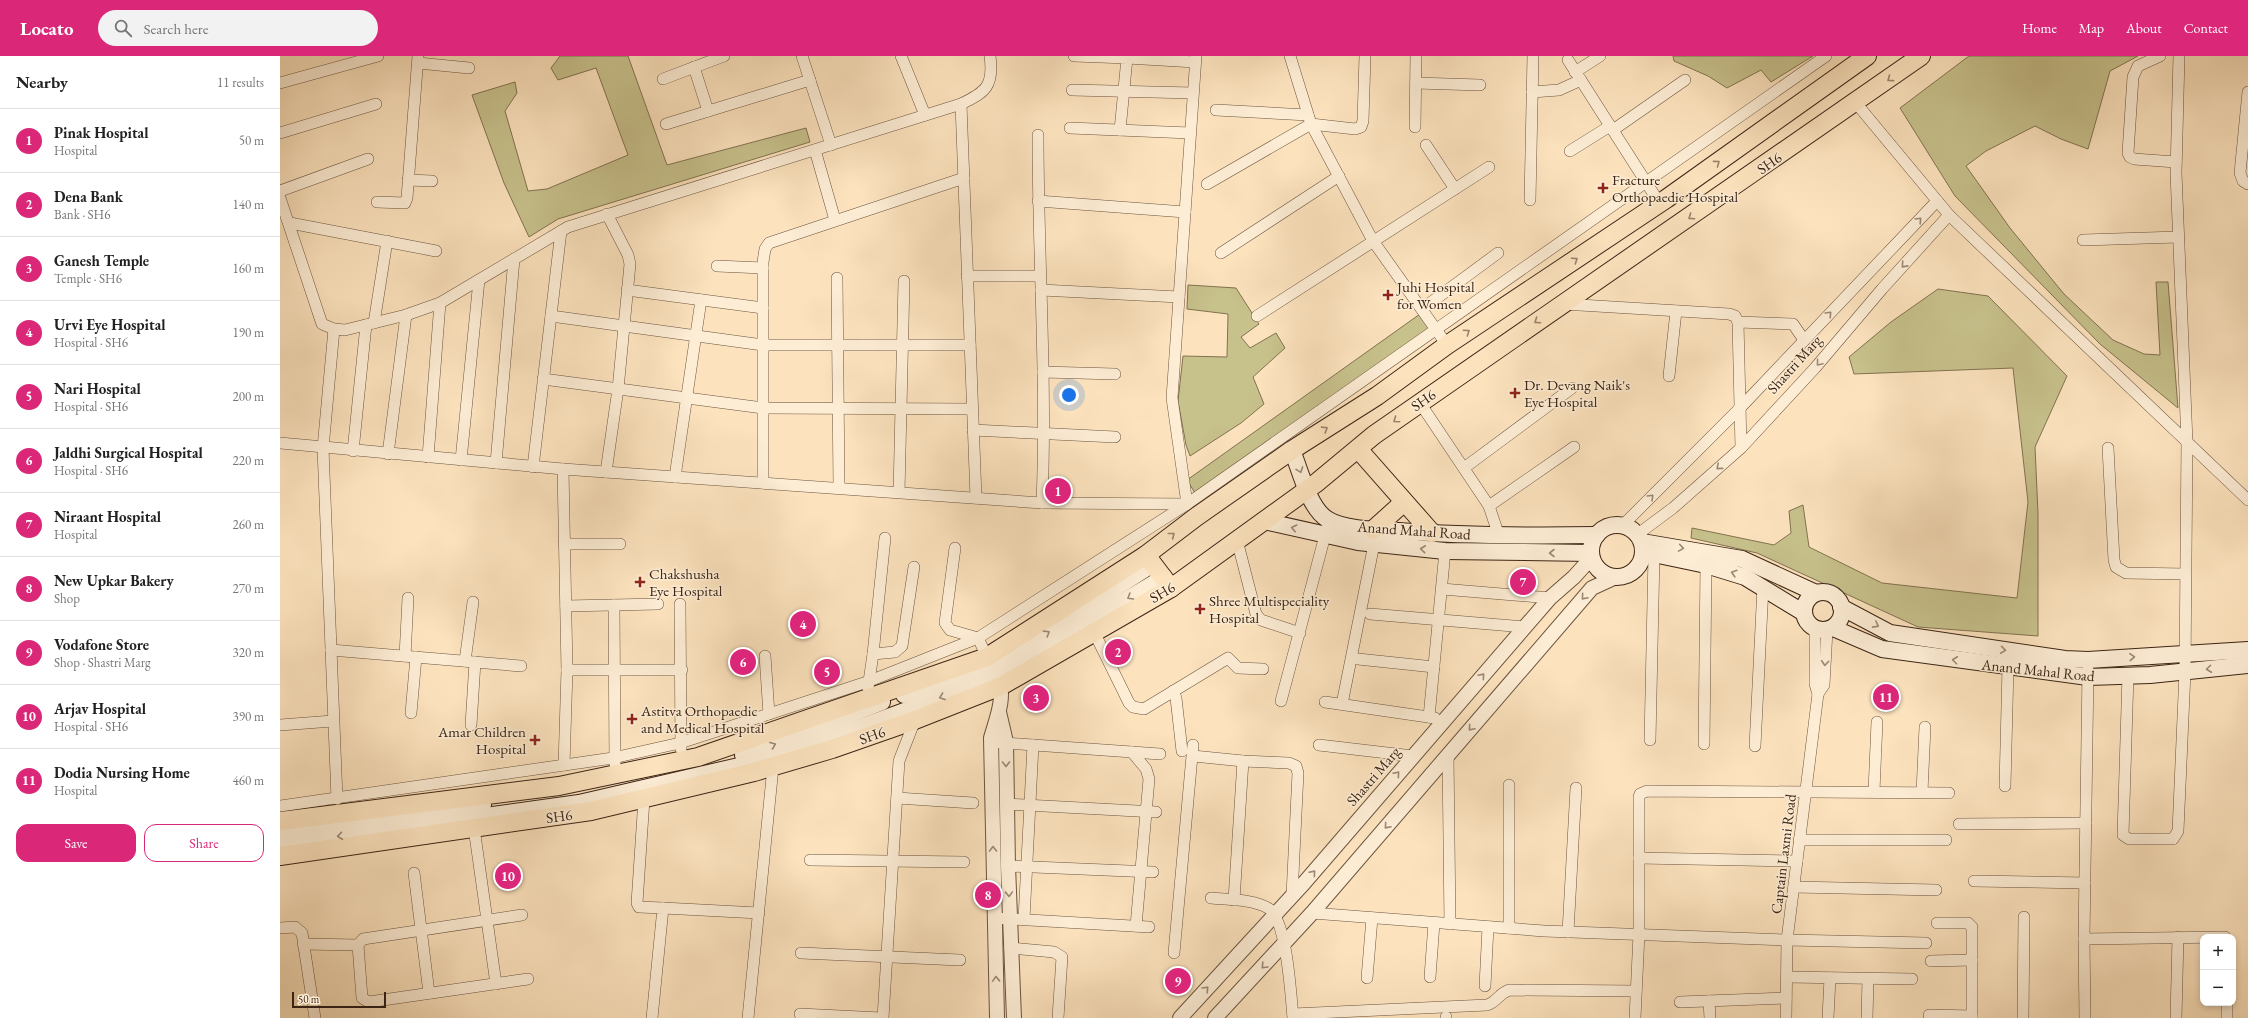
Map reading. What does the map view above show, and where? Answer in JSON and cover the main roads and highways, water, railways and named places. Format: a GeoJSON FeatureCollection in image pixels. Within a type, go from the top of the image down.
{"type":"FeatureCollection","features":[{"type":"Feature","properties":{"kind":"main road"},"geometry":{"type":"LineString","coordinates":[[280,844],[579,803],[766,760],[994,672],[1158,571],[1191,510],[1290,442],[1377,396],[1448,345],[1660,204],[1867,56]]}},
{"type":"Feature","properties":{"kind":"main road","name":"SH6"},"geometry":{"type":"LineString","coordinates":[[280,856],[591,811],[773,766],[832,749],[915,720],[994,672],[1035,627],[1158,571],[1237,540],[1307,490],[1358,449],[1420,403],[1856,103],[1921,56]]}},
{"type":"Feature","properties":{"kind":"main road","name":"Anand Mahal Road"},"geometry":{"type":"LineString","coordinates":[[1290,442],[1307,490],[1327,528]]}},
{"type":"Feature","properties":{"kind":"main road"},"geometry":{"type":"LineString","coordinates":[[1358,449],[1432,533]]}},
{"type":"Feature","properties":{"kind":"main road"},"geometry":{"type":"LineString","coordinates":[[1373,537],[1404,502]]}},
{"type":"Feature","properties":{"kind":"main road","name":"Anand Mahal Road"},"geometry":{"type":"LineString","coordinates":[[1264,521],[1327,528],[1445,551],[1592,555]]}},
{"type":"Feature","properties":{"kind":"main road"},"geometry":{"type":"LineString","coordinates":[[1645,546],[1638,567],[1624,576],[1616,577],[1601,571],[1592,555],[1593,540],[1597,535],[1606,527],[1623,525],[1645,546],[1745,577],[1804,613]]}},
{"type":"Feature","properties":{"kind":"main road","name":"Anand Mahal Road"},"geometry":{"type":"LineString","coordinates":[[1373,537],[1432,533],[1499,536],[1597,535]]}},
{"type":"Feature","properties":{"kind":"main road"},"geometry":{"type":"LineString","coordinates":[[1645,546],[1742,559],[1816,593],[1829,593],[1834,596],[1841,606],[1840,619],[1825,629],[1805,619],[1804,613],[1807,601],[1816,593]]}},
{"type":"Feature","properties":{"kind":"main road","name":"SH6"},"geometry":{"type":"LineString","coordinates":[[280,821],[559,786],[615,766],[684,760],[868,700],[994,672],[1094,632],[1158,571]]}},
{"type":"Feature","properties":{"kind":"main road","name":"Anand Mahal Road"},"geometry":{"type":"LineString","coordinates":[[1841,606],[1890,632],[2065,659],[2088,660],[2248,650]]}},
{"type":"Feature","properties":{"kind":"main road","name":"Anand Mahal Road"},"geometry":{"type":"LineString","coordinates":[[1825,629],[1882,649],[2088,677],[2184,672],[2248,665]]}},
{"type":"Feature","properties":{"kind":"main road"},"geometry":{"type":"LineString","coordinates":[[280,830],[590,791],[755,752],[889,699],[994,672]]}},
{"type":"Feature","properties":{"kind":"place","name":"Fracture Orthopaedic Hospital"},"geometry":{"type":"Point","coordinates":[1603,188]}},
{"type":"Feature","properties":{"kind":"place","name":"Juhi Hospital for Women"},"geometry":{"type":"Point","coordinates":[1388,295]}},
{"type":"Feature","properties":{"kind":"place","name":"Dr. Devang Naik's Eye Hospital"},"geometry":{"type":"Point","coordinates":[1515,393]}},
{"type":"Feature","properties":{"kind":"place","name":"Pinak Hospital"},"geometry":{"type":"Point","coordinates":[1058,491]}},
{"type":"Feature","properties":{"kind":"place","name":"Chakshusha Eye Hospital"},"geometry":{"type":"Point","coordinates":[640,582]}},
{"type":"Feature","properties":{"kind":"place","name":"Niraant Hospital"},"geometry":{"type":"Point","coordinates":[1523,582]}},
{"type":"Feature","properties":{"kind":"place","name":"Shree Multispeciality Hospital"},"geometry":{"type":"Point","coordinates":[1200,609]}},
{"type":"Feature","properties":{"kind":"place","name":"Urvi Eye Hospital"},"geometry":{"type":"Point","coordinates":[803,624]}},
{"type":"Feature","properties":{"kind":"place","name":"Dena Bank"},"geometry":{"type":"Point","coordinates":[1118,652]}},
{"type":"Feature","properties":{"kind":"place","name":"Jaldhi Surgical Hospital"},"geometry":{"type":"Point","coordinates":[743,662]}},
{"type":"Feature","properties":{"kind":"place","name":"Nari Hospital"},"geometry":{"type":"Point","coordinates":[827,672]}},
{"type":"Feature","properties":{"kind":"place","name":"Dodia Nursing Home"},"geometry":{"type":"Point","coordinates":[1886,697]}},
{"type":"Feature","properties":{"kind":"place","name":"Ganesh Temple"},"geometry":{"type":"Point","coordinates":[1036,698]}},
{"type":"Feature","properties":{"kind":"place","name":"Astitva Orthopaedic and Medical Hospital"},"geometry":{"type":"Point","coordinates":[632,719]}},
{"type":"Feature","properties":{"kind":"place","name":"Amar Children Hospital"},"geometry":{"type":"Point","coordinates":[535,740]}},
{"type":"Feature","properties":{"kind":"place","name":"Arjav Hospital"},"geometry":{"type":"Point","coordinates":[508,876]}},
{"type":"Feature","properties":{"kind":"place","name":"New Upkar Bakery"},"geometry":{"type":"Point","coordinates":[988,895]}},
{"type":"Feature","properties":{"kind":"place","name":"Vodafone Store"},"geometry":{"type":"Point","coordinates":[1178,981]}}]}
